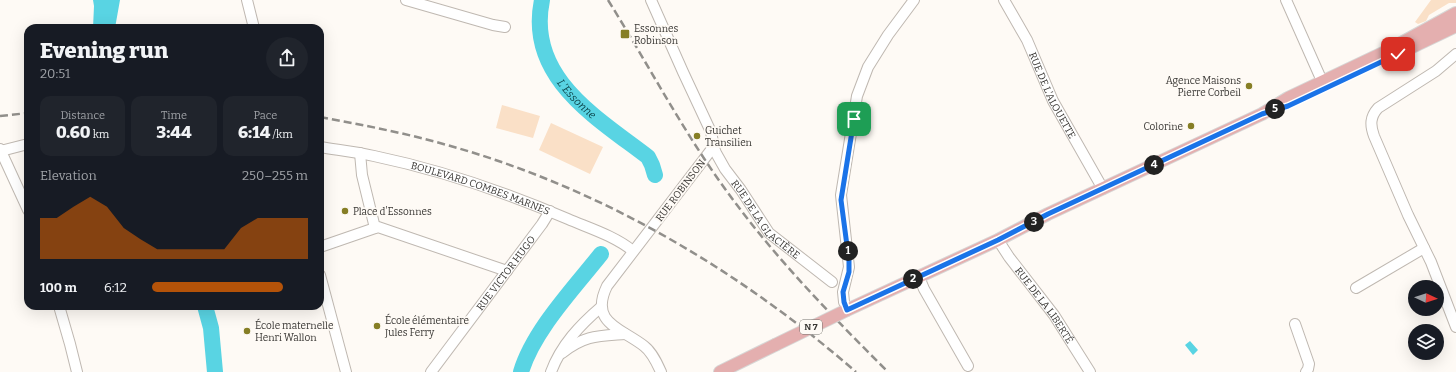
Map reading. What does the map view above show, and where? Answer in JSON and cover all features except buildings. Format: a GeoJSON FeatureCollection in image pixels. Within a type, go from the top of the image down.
{"type":"FeatureCollection","features":[{"type":"Feature","properties":{"kind":"main road","name":"N 7"},"geometry":{"type":"LineString","coordinates":[[720,372],[847,310],[998,240],[1048,214],[1262,114],[1288,98],[1385,52],[1456,13]]}},
{"type":"Feature","properties":{"kind":"main road","name":"N 7"},"geometry":{"type":"LineString","coordinates":[[1262,114],[1288,106],[1455,27]]}},
{"type":"Feature","properties":{"kind":"street"},"geometry":{"type":"LineString","coordinates":[[247,0],[253,24]]}},
{"type":"Feature","properties":{"kind":"street"},"geometry":{"type":"LineString","coordinates":[[406,0],[493,26],[505,28]]}},
{"type":"Feature","properties":{"kind":"street"},"geometry":{"type":"LineString","coordinates":[[651,0],[711,132],[713,145]]}},
{"type":"Feature","properties":{"kind":"street"},"geometry":{"type":"LineString","coordinates":[[847,310],[844,302],[843,289],[848,277],[849,267],[841,195],[857,96],[868,67],[888,35],[914,0]]}},
{"type":"Feature","properties":{"kind":"street","name":"RUE DE L'ALOUETTE"},"geometry":{"type":"LineString","coordinates":[[1004,0],[1027,40],[1053,100],[1103,189]]}},
{"type":"Feature","properties":{"kind":"street"},"geometry":{"type":"LineString","coordinates":[[1286,0],[1322,81]]}},
{"type":"Feature","properties":{"kind":"street"},"geometry":{"type":"LineString","coordinates":[[1456,54],[1436,71],[1378,108],[1373,114],[1371,120],[1371,128],[1374,136],[1408,215],[1431,262],[1454,316],[1456,327]]}},
{"type":"Feature","properties":{"kind":"street"},"geometry":{"type":"LineString","coordinates":[[24,145],[0,150],[24,201]]}},
{"type":"Feature","properties":{"kind":"street","name":"RUE ROBINSON"},"geometry":{"type":"LineString","coordinates":[[551,372],[556,358],[572,335],[601,306],[601,300],[607,286],[711,150],[713,145]]}},
{"type":"Feature","properties":{"kind":"street","name":"RUE DE LA GLACIÈRE"},"geometry":{"type":"LineString","coordinates":[[713,145],[716,154],[725,169],[769,232],[832,282]]}},
{"type":"Feature","properties":{"kind":"street","name":"BOULEVARD COMBES MARNES"},"geometry":{"type":"LineString","coordinates":[[324,148],[360,153],[405,163],[517,197],[601,233],[627,246],[633,251]]}},
{"type":"Feature","properties":{"kind":"street"},"geometry":{"type":"LineString","coordinates":[[360,153],[362,175],[375,228]]}},
{"type":"Feature","properties":{"kind":"street","name":"RUE VICTOR HUGO"},"geometry":{"type":"LineString","coordinates":[[431,372],[542,224],[550,211]]}},
{"type":"Feature","properties":{"kind":"street"},"geometry":{"type":"LineString","coordinates":[[324,246],[378,227],[507,271]]}},
{"type":"Feature","properties":{"kind":"street","name":"RUE DE LA LIBERTÉ"},"geometry":{"type":"LineString","coordinates":[[998,240],[1009,257],[1054,315],[1090,372]]}},
{"type":"Feature","properties":{"kind":"street"},"geometry":{"type":"LineString","coordinates":[[1356,288],[1424,248]]}},
{"type":"Feature","properties":{"kind":"street"},"geometry":{"type":"LineString","coordinates":[[919,277],[924,289],[968,366]]}},
{"type":"Feature","properties":{"kind":"street"},"geometry":{"type":"LineString","coordinates":[[324,290],[346,372]]}},
{"type":"Feature","properties":{"kind":"street"},"geometry":{"type":"LineString","coordinates":[[601,306],[605,318],[609,323],[644,346],[655,360],[661,372]]}},
{"type":"Feature","properties":{"kind":"street"},"geometry":{"type":"LineString","coordinates":[[60,310],[77,372]]}},
{"type":"Feature","properties":{"kind":"street"},"geometry":{"type":"LineString","coordinates":[[1295,324],[1309,364],[1306,372]]}},
{"type":"Feature","properties":{"kind":"street"},"geometry":{"type":"LineString","coordinates":[[556,358],[573,345],[590,337],[625,334]]}},
{"type":"Feature","properties":{"kind":"shaded area"},"geometry":{"type":"Polygon","coordinates":[[[1431,0],[1456,0],[1456,3],[1449,3],[1429,15],[1426,21],[1418,24],[1415,22],[1431,0]]]}},
{"type":"Feature","properties":{"kind":"shaded area"},"geometry":{"type":"Polygon","coordinates":[[[502,105],[540,116],[533,138],[496,128],[502,105]]]}},
{"type":"Feature","properties":{"kind":"shaded area"},"geometry":{"type":"Polygon","coordinates":[[[551,123],[603,147],[590,174],[539,150],[551,123]]]}},
{"type":"Feature","properties":{"kind":"water"},"geometry":{"type":"Polygon","coordinates":[[[93,0],[120,0],[116,24],[93,24],[93,0]]]}},
{"type":"Feature","properties":{"kind":"water"},"geometry":{"type":"Polygon","coordinates":[[[1190,341],[1198,350],[1193,355],[1185,345],[1190,341]]]}},
{"type":"Feature","properties":{"kind":"waterway","name":"L'Essonne"},"geometry":{"type":"LineString","coordinates":[[542,0],[540,27],[544,51],[555,73],[587,110],[648,157],[655,175]]}},
{"type":"Feature","properties":{"kind":"waterway","name":"L'Essonne"},"geometry":{"type":"LineString","coordinates":[[521,372],[527,357],[544,326],[555,310],[601,254]]}},
{"type":"Feature","properties":{"kind":"waterway","name":"L'Essonne"},"geometry":{"type":"LineString","coordinates":[[206,310],[211,328],[215,372]]}},
{"type":"Feature","properties":{"kind":"railway"},"geometry":{"type":"LineString","coordinates":[[608,0],[702,156],[737,205],[772,249],[829,312],[888,372]]}},
{"type":"Feature","properties":{"kind":"railway"},"geometry":{"type":"LineString","coordinates":[[0,116],[24,113]]}},
{"type":"Feature","properties":{"kind":"railway"},"geometry":{"type":"LineString","coordinates":[[324,118],[400,133],[447,145],[503,163],[558,184],[612,208],[715,266],[764,299],[811,334],[856,372]]}},
{"type":"Feature","properties":{"kind":"place","name":"Essonnes Robinson"},"geometry":{"type":"Point","coordinates":[625,34]}},
{"type":"Feature","properties":{"kind":"place","name":"Agence Maisons Pierre Corbeil"},"geometry":{"type":"Point","coordinates":[1249,86]}},
{"type":"Feature","properties":{"kind":"place","name":"Colorine"},"geometry":{"type":"Point","coordinates":[1191,126]}},
{"type":"Feature","properties":{"kind":"place","name":"Guichet Transilien"},"geometry":{"type":"Point","coordinates":[697,136]}},
{"type":"Feature","properties":{"kind":"place","name":"Place d'Essonnes"},"geometry":{"type":"Point","coordinates":[345,211]}},
{"type":"Feature","properties":{"kind":"place","name":"École élémentaire Jules Ferry"},"geometry":{"type":"Point","coordinates":[377,326]}},
{"type":"Feature","properties":{"kind":"place","name":"École maternelle Henri Wallon"},"geometry":{"type":"Point","coordinates":[247,331]}},
{"type":"Feature","properties":{"kind":"route"},"geometry":{"type":"LineString","coordinates":[[854,119],[841,195],[849,261],[849,272],[843,292],[847,310],[998,240],[1048,214],[1208,139],[1262,114],[1288,106],[1398,54]]}}]}
